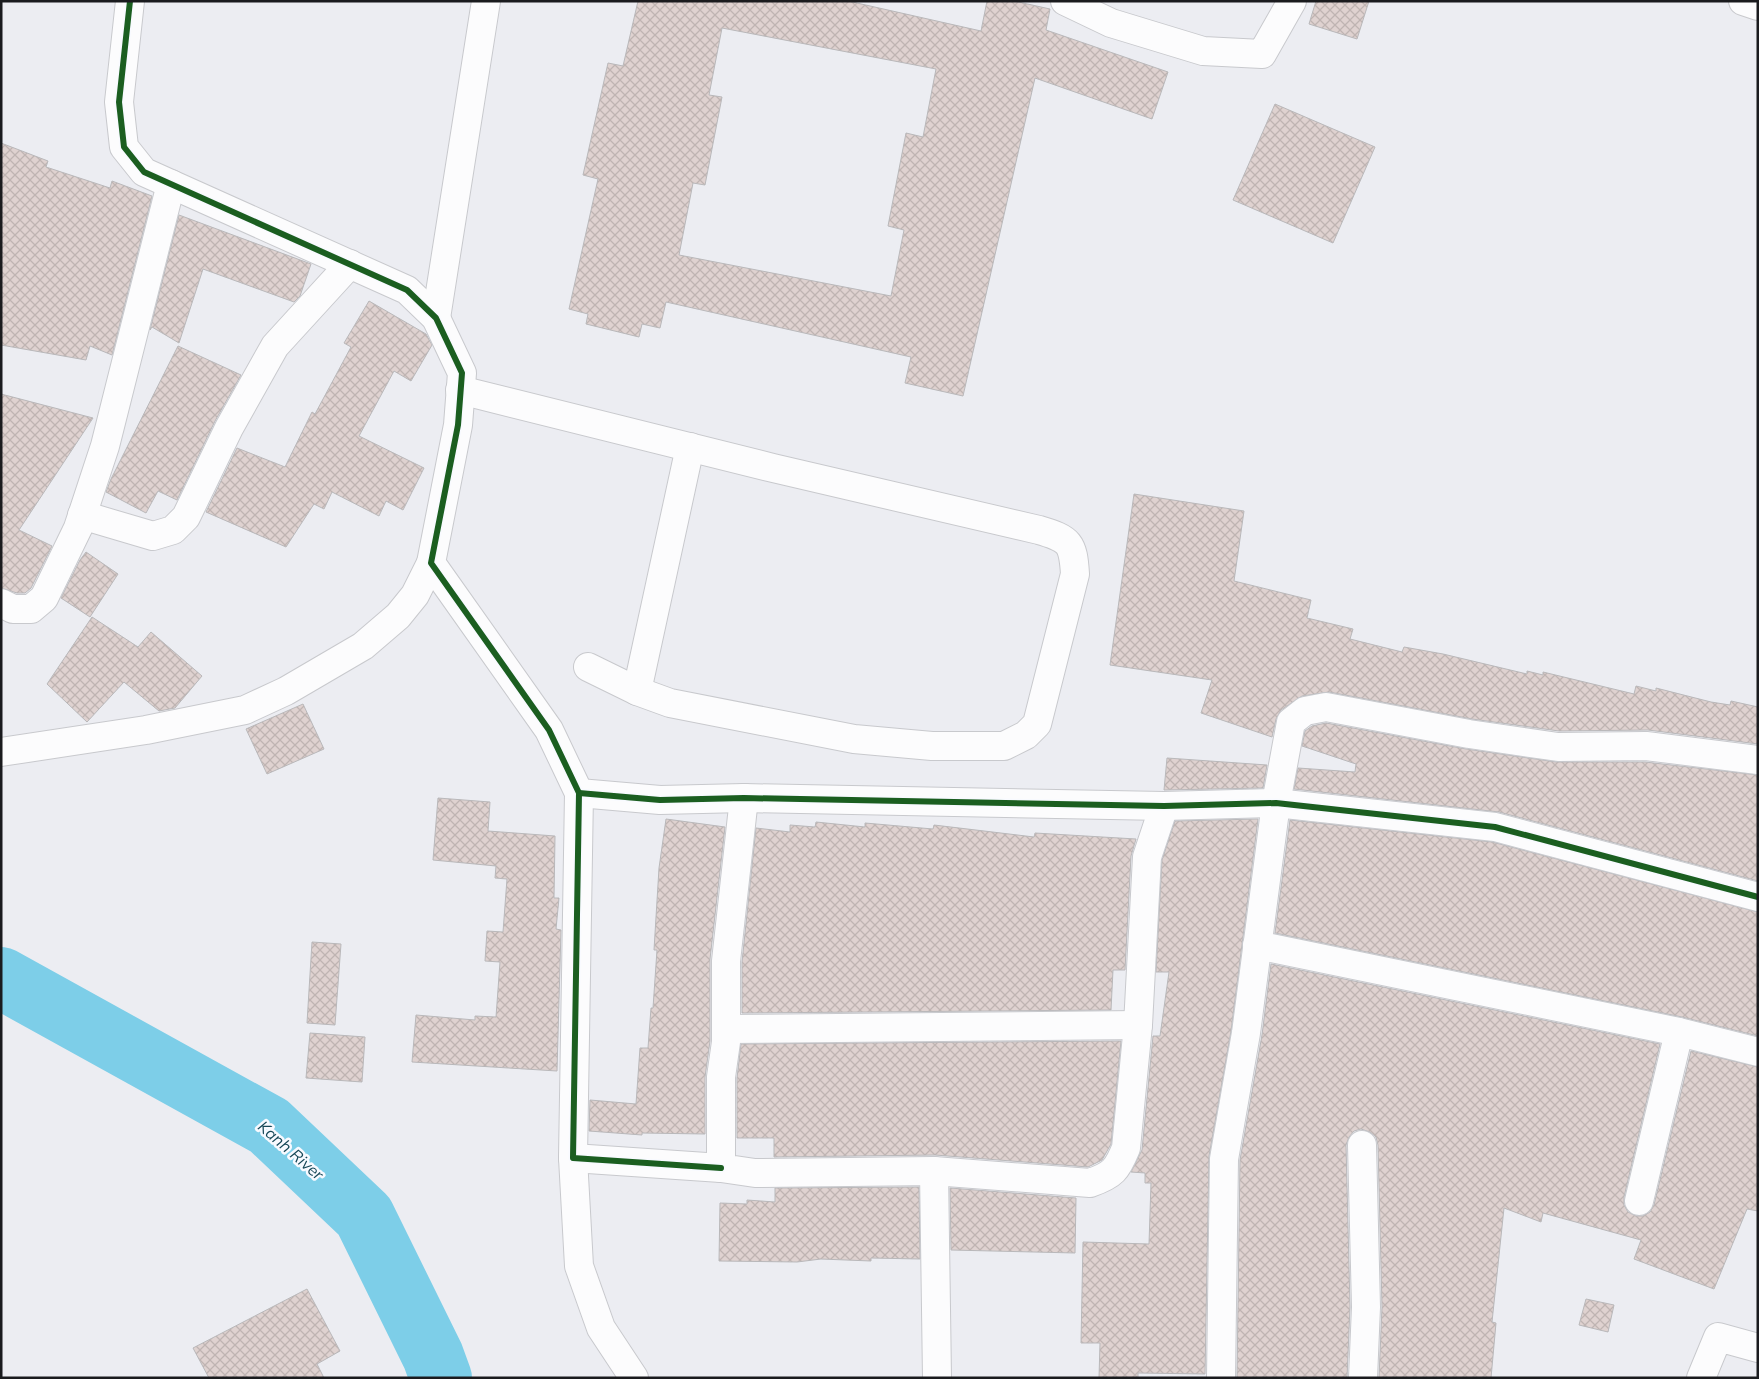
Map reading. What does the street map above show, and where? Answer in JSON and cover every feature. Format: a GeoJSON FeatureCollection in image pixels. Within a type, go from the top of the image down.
{"type":"FeatureCollection","features":[{"type":"Feature","properties":{"kind":"street"},"geometry":{"type":"LineString","coordinates":[[1,752],[146,730],[245,710],[286,692],[363,646],[398,616],[415,595],[431,563],[458,425],[462,373],[436,318],[407,290],[144,172],[124,147],[119,102],[130,1]]}},
{"type":"Feature","properties":{"kind":"street"},"geometry":{"type":"LineString","coordinates":[[436,318],[486,1]]}},
{"type":"Feature","properties":{"kind":"street"},"geometry":{"type":"LineString","coordinates":[[1065,1],[1111,23],[1203,51],[1262,54],[1292,1]]}},
{"type":"Feature","properties":{"kind":"street"},"geometry":{"type":"LineString","coordinates":[[1743,1],[1758,6]]}},
{"type":"Feature","properties":{"kind":"street"},"geometry":{"type":"LineString","coordinates":[[1,603],[13,609],[31,609],[44,598],[82,515],[105,446],[171,184]]}},
{"type":"Feature","properties":{"kind":"street"},"geometry":{"type":"LineString","coordinates":[[82,515],[153,536],[173,530],[186,517],[233,420],[275,346],[350,264]]}},
{"type":"Feature","properties":{"kind":"street"},"geometry":{"type":"LineString","coordinates":[[460,390],[1060,536],[1073,550],[1075,574],[1037,724],[1026,735],[1004,746],[932,746],[854,739],[670,703],[638,692],[588,667]]}},
{"type":"Feature","properties":{"kind":"street"},"geometry":{"type":"LineString","coordinates":[[638,692],[690,447]]}},
{"type":"Feature","properties":{"kind":"street"},"geometry":{"type":"LineString","coordinates":[[431,563],[549,730],[572,777],[573,1158],[579,1266],[601,1328],[634,1378]]}},
{"type":"Feature","properties":{"kind":"street"},"geometry":{"type":"LineString","coordinates":[[1221,1378],[1224,1159],[1246,1033],[1276,802],[1291,722],[1305,711],[1326,708],[1469,734],[1558,747],[1646,746],[1758,760]]}},
{"type":"Feature","properties":{"kind":"street"},"geometry":{"type":"LineString","coordinates":[[572,777],[660,800],[744,798],[1164,806],[1276,802],[1495,827],[1758,897]]}},
{"type":"Feature","properties":{"kind":"street"},"geometry":{"type":"LineString","coordinates":[[721,1168],[721,1077],[726,1029],[726,961],[744,798]]}},
{"type":"Feature","properties":{"kind":"street"},"geometry":{"type":"LineString","coordinates":[[573,1158],[721,1168],[755,1173],[934,1172],[1090,1183],[1108,1177],[1119,1166],[1126,1148],[1138,1025],[1147,857],[1164,806]]}},
{"type":"Feature","properties":{"kind":"street"},"geometry":{"type":"LineString","coordinates":[[1257,945],[1679,1032],[1758,1052]]}},
{"type":"Feature","properties":{"kind":"street"},"geometry":{"type":"LineString","coordinates":[[726,1029],[1138,1025]]}},
{"type":"Feature","properties":{"kind":"street"},"geometry":{"type":"LineString","coordinates":[[1639,1201],[1679,1032]]}},
{"type":"Feature","properties":{"kind":"street"},"geometry":{"type":"LineString","coordinates":[[1362,1145],[1366,1308],[1363,1378]]}},
{"type":"Feature","properties":{"kind":"street"},"geometry":{"type":"LineString","coordinates":[[934,1172],[937,1378]]}},
{"type":"Feature","properties":{"kind":"street"},"geometry":{"type":"LineString","coordinates":[[1701,1378],[1718,1338],[1758,1348]]}},
{"type":"Feature","properties":{"kind":"building"},"geometry":{"type":"Polygon","coordinates":[[[638,1],[848,1],[981,31],[987,1],[1014,1],[1050,9],[1046,30],[1168,72],[1152,119],[1035,78],[963,396],[905,383],[911,357],[666,302],[660,328],[642,324],[639,337],[586,324],[588,314],[569,309],[598,179],[583,175],[608,63],[623,66],[638,1]],[[722,28],[709,95],[722,97],[705,185],[693,183],[679,255],[891,296],[904,230],[888,226],[906,133],[923,137],[936,69],[722,28]]]}},
{"type":"Feature","properties":{"kind":"building"},"geometry":{"type":"Polygon","coordinates":[[[1316,1],[1369,1],[1357,39],[1309,24],[1316,1]]]}},
{"type":"Feature","properties":{"kind":"building"},"geometry":{"type":"Polygon","coordinates":[[[1275,104],[1375,147],[1333,243],[1233,200],[1275,104]]]}},
{"type":"Feature","properties":{"kind":"building"},"geometry":{"type":"Polygon","coordinates":[[[1,143],[48,161],[46,167],[110,188],[112,181],[152,196],[112,355],[90,346],[86,360],[1,345],[1,143]]]}},
{"type":"Feature","properties":{"kind":"building"},"geometry":{"type":"Polygon","coordinates":[[[179,215],[311,264],[300,296],[294,302],[203,269],[179,343],[152,327],[150,330],[179,215]]]}},
{"type":"Feature","properties":{"kind":"building"},"geometry":{"type":"Polygon","coordinates":[[[369,301],[426,334],[432,345],[411,381],[394,371],[359,436],[424,468],[403,510],[386,501],[379,516],[332,492],[324,509],[314,504],[286,547],[206,512],[237,448],[285,467],[312,412],[315,414],[351,347],[344,343],[369,301]]]}},
{"type":"Feature","properties":{"kind":"building"},"geometry":{"type":"Polygon","coordinates":[[[178,346],[241,375],[215,421],[177,500],[158,491],[146,513],[106,492],[178,346]]]}},
{"type":"Feature","properties":{"kind":"building"},"geometry":{"type":"Polygon","coordinates":[[[1,394],[93,418],[19,530],[52,546],[31,588],[25,593],[17,593],[1,588],[1,394]]]}},
{"type":"Feature","properties":{"kind":"building"},"geometry":{"type":"Polygon","coordinates":[[[1134,494],[1244,511],[1234,581],[1311,600],[1307,618],[1353,629],[1350,639],[1402,652],[1404,647],[1443,654],[1527,674],[1527,671],[1543,675],[1543,672],[1634,694],[1636,686],[1656,691],[1656,688],[1711,702],[1730,705],[1731,701],[1758,707],[1758,744],[1648,730],[1559,731],[1472,719],[1329,692],[1302,696],[1281,710],[1276,719],[1272,737],[1201,713],[1212,680],[1110,665],[1134,494]]]}},
{"type":"Feature","properties":{"kind":"building"},"geometry":{"type":"Polygon","coordinates":[[[86,552],[118,574],[90,617],[61,598],[86,552]]]}},
{"type":"Feature","properties":{"kind":"building"},"geometry":{"type":"Polygon","coordinates":[[[92,617],[138,647],[151,632],[202,676],[175,708],[159,711],[124,682],[87,722],[47,684],[92,617]]]}},
{"type":"Feature","properties":{"kind":"building"},"geometry":{"type":"Polygon","coordinates":[[[303,704],[324,749],[267,774],[246,729],[303,704]]]}},
{"type":"Feature","properties":{"kind":"building"},"geometry":{"type":"Polygon","coordinates":[[[1326,723],[1466,749],[1556,762],[1645,762],[1758,775],[1758,881],[1499,812],[1294,789],[1298,768],[1355,772],[1356,764],[1302,746],[1305,731],[1312,726],[1326,723]]]}},
{"type":"Feature","properties":{"kind":"building"},"geometry":{"type":"Polygon","coordinates":[[[1167,758],[1267,765],[1263,788],[1164,790],[1167,758]]]}},
{"type":"Feature","properties":{"kind":"building"},"geometry":{"type":"Polygon","coordinates":[[[438,798],[490,802],[488,831],[555,836],[554,898],[559,898],[556,929],[561,930],[557,1071],[412,1062],[416,1015],[475,1020],[475,1016],[496,1017],[500,962],[485,961],[487,931],[503,932],[507,879],[495,878],[496,866],[433,860],[438,798]]]}},
{"type":"Feature","properties":{"kind":"building"},"geometry":{"type":"Polygon","coordinates":[[[666,819],[725,827],[710,959],[710,1041],[705,1077],[705,1134],[642,1133],[642,1135],[589,1131],[590,1100],[636,1104],[640,1048],[648,1048],[651,1008],[653,1008],[657,950],[654,950],[659,868],[666,819]]]}},
{"type":"Feature","properties":{"kind":"building"},"geometry":{"type":"Polygon","coordinates":[[[1258,819],[1231,1031],[1209,1156],[1205,1374],[1138,1373],[1138,1378],[1099,1378],[1100,1343],[1081,1343],[1083,1242],[1149,1244],[1151,1183],[1145,1183],[1145,1173],[1131,1172],[1142,1150],[1153,1036],[1160,1036],[1169,972],[1156,972],[1162,860],[1175,821],[1258,819]]]}},
{"type":"Feature","properties":{"kind":"building"},"geometry":{"type":"Polygon","coordinates":[[[1290,820],[1492,842],[1758,912],[1758,1036],[1682,1017],[1275,933],[1290,820]]]}},
{"type":"Feature","properties":{"kind":"building"},"geometry":{"type":"Polygon","coordinates":[[[816,822],[865,827],[865,823],[933,829],[934,825],[1034,837],[1035,833],[1136,839],[1131,856],[1125,970],[1113,970],[1111,1010],[742,1013],[742,962],[756,828],[790,832],[790,825],[815,827],[816,822]]]}},
{"type":"Feature","properties":{"kind":"building"},"geometry":{"type":"Polygon","coordinates":[[[312,942],[341,944],[335,1025],[307,1023],[312,942]]]}},
{"type":"Feature","properties":{"kind":"building"},"geometry":{"type":"Polygon","coordinates":[[[1271,964],[1660,1044],[1624,1197],[1624,1205],[1628,1212],[1636,1216],[1643,1216],[1650,1212],[1654,1205],[1691,1051],[1758,1067],[1758,1211],[1747,1209],[1714,1289],[1634,1259],[1641,1240],[1543,1213],[1541,1222],[1504,1208],[1492,1322],[1496,1323],[1491,1378],[1379,1378],[1382,1307],[1378,1145],[1376,1137],[1370,1132],[1361,1129],[1354,1131],[1346,1145],[1350,1307],[1347,1378],[1237,1378],[1240,1160],[1262,1035],[1271,964]]]}},
{"type":"Feature","properties":{"kind":"building"},"geometry":{"type":"Polygon","coordinates":[[[310,1033],[365,1037],[362,1082],[306,1078],[310,1033]]]}},
{"type":"Feature","properties":{"kind":"building"},"geometry":{"type":"Polygon","coordinates":[[[1121,1041],[1111,1144],[1102,1160],[1088,1167],[935,1155],[774,1157],[774,1138],[737,1138],[737,1078],[741,1044],[1121,1041]]]}},
{"type":"Feature","properties":{"kind":"building"},"geometry":{"type":"Polygon","coordinates":[[[919,1187],[920,1259],[871,1258],[871,1261],[821,1259],[797,1262],[719,1261],[720,1203],[747,1204],[747,1200],[775,1202],[775,1188],[919,1187]]]}},
{"type":"Feature","properties":{"kind":"building"},"geometry":{"type":"Polygon","coordinates":[[[950,1188],[1076,1198],[1075,1253],[951,1250],[950,1188]]]}},
{"type":"Feature","properties":{"kind":"building"},"geometry":{"type":"Polygon","coordinates":[[[307,1289],[340,1351],[317,1364],[324,1378],[209,1378],[193,1348],[307,1289]]]}},
{"type":"Feature","properties":{"kind":"building"},"geometry":{"type":"Polygon","coordinates":[[[1586,1299],[1614,1305],[1608,1332],[1579,1325],[1586,1299]]]}},
{"type":"Feature","properties":{"kind":"waterway","name":"Kanh River"},"geometry":{"type":"LineString","coordinates":[[1,978],[269,1126],[364,1216],[433,1356],[441,1378]]}},
{"type":"Feature","properties":{"kind":"cycle path"},"geometry":{"type":"LineString","coordinates":[[130,1],[119,102],[124,147],[144,172],[407,290],[436,318],[462,373],[458,425],[431,563],[549,730],[579,793],[573,1158],[721,1168]]}},
{"type":"Feature","properties":{"kind":"cycle path"},"geometry":{"type":"LineString","coordinates":[[579,793],[660,800],[744,798],[1164,806],[1276,803],[1495,827],[1758,897]]}}]}
